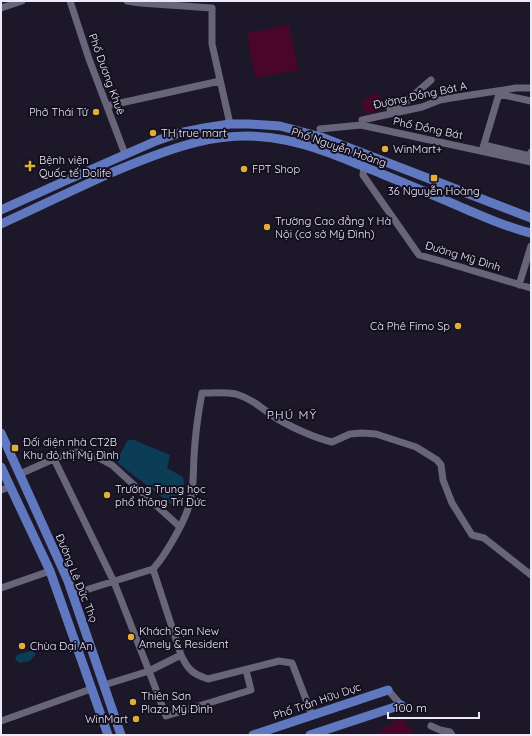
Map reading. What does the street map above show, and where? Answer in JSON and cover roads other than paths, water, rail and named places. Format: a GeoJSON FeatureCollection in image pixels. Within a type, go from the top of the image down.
{"type":"FeatureCollection","features":[{"type":"Feature","properties":{"kind":"main road","name":"Phố Nguyễn Hoàng"},"geometry":{"type":"LineString","coordinates":[[1,210],[125,154],[179,133],[230,124],[249,124],[280,126],[321,137],[531,218]]}},
{"type":"Feature","properties":{"kind":"main road","name":"Phố Nguyễn Hoàng"},"geometry":{"type":"LineString","coordinates":[[1,224],[165,151],[205,140],[226,137],[265,137],[304,145],[364,167],[487,218],[531,233]]}},
{"type":"Feature","properties":{"kind":"main road","name":"Đường Lê Đức Thọ"},"geometry":{"type":"LineString","coordinates":[[1,433],[73,594],[121,735]]}},
{"type":"Feature","properties":{"kind":"main road","name":"Đường Lê Đức Thọ"},"geometry":{"type":"LineString","coordinates":[[1,466],[50,571],[108,735]]}},
{"type":"Feature","properties":{"kind":"main road","name":"Phố Trần Hữu Dực"},"geometry":{"type":"LineString","coordinates":[[254,735],[388,690]]}},
{"type":"Feature","properties":{"kind":"main road"},"geometry":{"type":"LineString","coordinates":[[310,735],[401,705]]}},
{"type":"Feature","properties":{"kind":"street"},"geometry":{"type":"LineString","coordinates":[[1,8],[22,1]]}},
{"type":"Feature","properties":{"kind":"street","name":"Phố Dương Khuê"},"geometry":{"type":"LineString","coordinates":[[70,1],[125,154]]}},
{"type":"Feature","properties":{"kind":"street"},"geometry":{"type":"LineString","coordinates":[[127,1],[140,4],[212,8],[212,44],[230,124]]}},
{"type":"Feature","properties":{"kind":"street","name":"Đường Đồng Bát A"},"geometry":{"type":"LineString","coordinates":[[432,80],[401,106],[362,118],[422,107],[440,100],[451,98],[516,88],[531,88]]}},
{"type":"Feature","properties":{"kind":"street"},"geometry":{"type":"LineString","coordinates":[[107,106],[220,81]]}},
{"type":"Feature","properties":{"kind":"street"},"geometry":{"type":"LineString","coordinates":[[531,101],[499,94],[483,148],[530,156],[531,152]]}},
{"type":"Feature","properties":{"kind":"street","name":"Phố Đồng Bát"},"geometry":{"type":"LineString","coordinates":[[320,129],[361,125],[483,148],[531,162]]}},
{"type":"Feature","properties":{"kind":"street","name":"Đường Mỹ Đình"},"geometry":{"type":"LineString","coordinates":[[364,167],[363,176],[419,255],[531,288]]}},
{"type":"Feature","properties":{"kind":"street"},"geometry":{"type":"LineString","coordinates":[[65,181],[70,192]]}},
{"type":"Feature","properties":{"kind":"street"},"geometry":{"type":"LineString","coordinates":[[519,284],[531,246]]}},
{"type":"Feature","properties":{"kind":"street"},"geometry":{"type":"LineString","coordinates":[[73,594],[153,569],[160,562],[180,527],[188,509],[193,488],[194,456],[202,393],[234,394],[252,400],[274,417],[318,439],[332,442],[350,434],[376,434],[416,447],[437,460],[441,465],[443,480],[452,503],[472,534],[484,538],[531,575]]}},
{"type":"Feature","properties":{"kind":"street"},"geometry":{"type":"LineString","coordinates":[[20,474],[54,459],[76,452],[97,457],[112,465],[180,527]]}},
{"type":"Feature","properties":{"kind":"street"},"geometry":{"type":"LineString","coordinates":[[54,459],[114,582],[166,716],[251,690],[246,670]]}},
{"type":"Feature","properties":{"kind":"street"},"geometry":{"type":"LineString","coordinates":[[1,490],[10,487]]}},
{"type":"Feature","properties":{"kind":"street"},"geometry":{"type":"LineString","coordinates":[[153,569],[186,667],[198,675],[208,679],[279,661],[292,663],[312,715]]}},
{"type":"Feature","properties":{"kind":"street"},"geometry":{"type":"LineString","coordinates":[[1,588],[50,571]]}},
{"type":"Feature","properties":{"kind":"street"},"geometry":{"type":"LineString","coordinates":[[104,685],[149,671],[181,655]]}},
{"type":"Feature","properties":{"kind":"street"},"geometry":{"type":"LineString","coordinates":[[1,721],[91,689]]}},
{"type":"Feature","properties":{"kind":"street"},"geometry":{"type":"LineString","coordinates":[[388,690],[401,705]]}},
{"type":"Feature","properties":{"kind":"street"},"geometry":{"type":"LineString","coordinates":[[432,726],[440,733],[450,732],[452,735]]}},
{"type":"Feature","properties":{"kind":"water"},"geometry":{"type":"Polygon","coordinates":[[[128,440],[134,440],[170,455],[167,468],[183,477],[184,481],[182,502],[176,508],[118,463],[118,458],[128,440]]]}},
{"type":"Feature","properties":{"kind":"water"},"geometry":{"type":"Polygon","coordinates":[[[33,651],[36,654],[30,661],[19,663],[15,659],[17,655],[33,651]]]}},
{"type":"Feature","properties":{"kind":"place","name":"Phở Thái Tử"},"geometry":{"type":"Point","coordinates":[96,112]}},
{"type":"Feature","properties":{"kind":"place","name":"TH true mart"},"geometry":{"type":"Point","coordinates":[153,133]}},
{"type":"Feature","properties":{"kind":"place","name":"WinMart+"},"geometry":{"type":"Point","coordinates":[385,149]}},
{"type":"Feature","properties":{"kind":"place","name":"Bệnh viện Quốc tế Dolife"},"geometry":{"type":"Point","coordinates":[30,166]}},
{"type":"Feature","properties":{"kind":"place","name":"FPT Shop"},"geometry":{"type":"Point","coordinates":[244,169]}},
{"type":"Feature","properties":{"kind":"place","name":"36 Nguyễn Hoàng"},"geometry":{"type":"Point","coordinates":[434,178]}},
{"type":"Feature","properties":{"kind":"place","name":"Trường Cao đẳng Y Hà Nội (cơ sở Mỹ Đình)"},"geometry":{"type":"Point","coordinates":[267,227]}},
{"type":"Feature","properties":{"kind":"place","name":"Cà Phê Fimo Sp"},"geometry":{"type":"Point","coordinates":[458,326]}},
{"type":"Feature","properties":{"kind":"place","name":"Đối diện nhà CT2B Khu đô thị Mỹ Đình"},"geometry":{"type":"Point","coordinates":[15,448]}},
{"type":"Feature","properties":{"kind":"place","name":"Trường Trung học phổ thông Trí Đức"},"geometry":{"type":"Point","coordinates":[107,495]}},
{"type":"Feature","properties":{"kind":"place","name":"Khách Sạn New Amely & Resident"},"geometry":{"type":"Point","coordinates":[131,637]}},
{"type":"Feature","properties":{"kind":"place","name":"Chùa Đại An"},"geometry":{"type":"Point","coordinates":[22,646]}},
{"type":"Feature","properties":{"kind":"place","name":"Thiên Sơn Plaza Mỹ Đình"},"geometry":{"type":"Point","coordinates":[133,702]}},
{"type":"Feature","properties":{"kind":"place","name":"WinMart"},"geometry":{"type":"Point","coordinates":[136,719]}},
{"type":"Feature","properties":{"kind":"district","name":"PHÚ MỸ"},"geometry":{"type":"Point","coordinates":[292,414]}}]}
